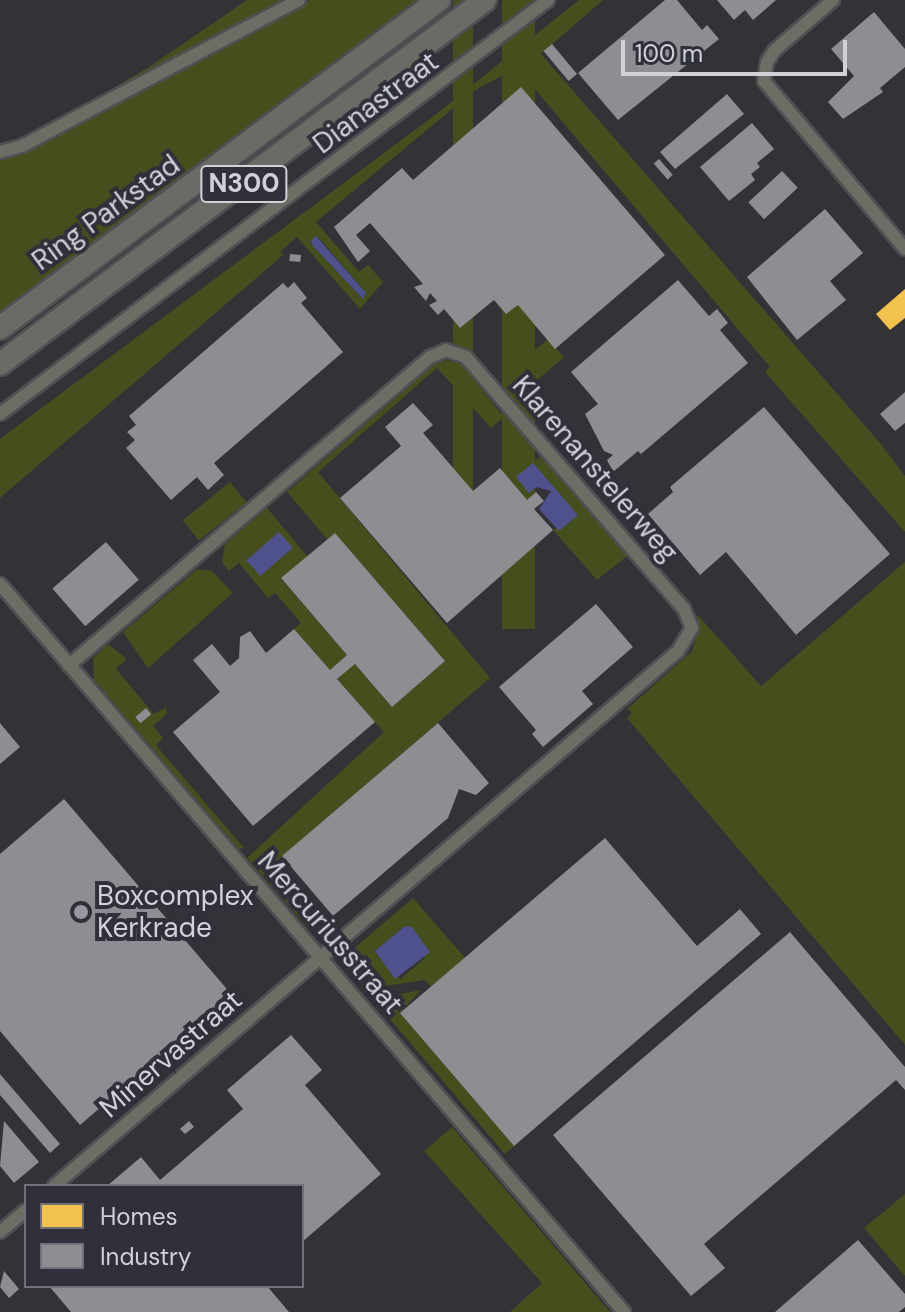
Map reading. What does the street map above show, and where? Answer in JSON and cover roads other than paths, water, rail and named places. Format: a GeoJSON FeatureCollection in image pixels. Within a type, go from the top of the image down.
{"type":"FeatureCollection","features":[{"type":"Feature","properties":{"kind":"highway","name":"Ring Parkstad"},"geometry":{"type":"LineString","coordinates":[[0,328],[439,0]]}},
{"type":"Feature","properties":{"kind":"highway","name":"Ring Parkstad"},"geometry":{"type":"LineString","coordinates":[[0,364],[485,0]]}},
{"type":"Feature","properties":{"kind":"street"},"geometry":{"type":"LineString","coordinates":[[0,152],[22,146],[299,0]]}},
{"type":"Feature","properties":{"kind":"street","name":"Dianastraat"},"geometry":{"type":"LineString","coordinates":[[0,414],[548,0]]}},
{"type":"Feature","properties":{"kind":"street"},"geometry":{"type":"LineString","coordinates":[[833,0],[775,50],[767,62],[764,81],[905,249]]}},
{"type":"Feature","properties":{"kind":"street","name":"Klarenanstelerweg"},"geometry":{"type":"LineString","coordinates":[[69,665],[430,357],[446,350],[466,357],[684,609],[692,628],[678,651],[320,958]]}},
{"type":"Feature","properties":{"kind":"street","name":"Mercuriusstraat"},"geometry":{"type":"LineString","coordinates":[[0,584],[624,1312]]}},
{"type":"Feature","properties":{"kind":"street","name":"Minervastraat"},"geometry":{"type":"LineString","coordinates":[[56,1184],[320,958]]}},
{"type":"Feature","properties":{"kind":"street"},"geometry":{"type":"LineString","coordinates":[[0,1232],[24,1212]]}},
{"type":"Feature","properties":{"kind":"water"},"geometry":{"type":"Polygon","coordinates":[[[316,236],[366,293],[363,299],[313,246],[311,241],[316,236]]]}},
{"type":"Feature","properties":{"kind":"water"},"geometry":{"type":"Polygon","coordinates":[[[533,463],[578,515],[559,531],[539,509],[551,491],[536,487],[529,493],[516,477],[533,463]]]}},
{"type":"Feature","properties":{"kind":"water"},"geometry":{"type":"Polygon","coordinates":[[[279,532],[293,548],[260,576],[247,560],[279,532]]]}},
{"type":"Feature","properties":{"kind":"water"},"geometry":{"type":"Polygon","coordinates":[[[405,926],[412,927],[430,952],[395,979],[375,951],[405,926]]]}},
{"type":"Feature","properties":{"kind":"place","name":"Boxcomplex Kerkrade"},"geometry":{"type":"Point","coordinates":[81,912]}}]}
